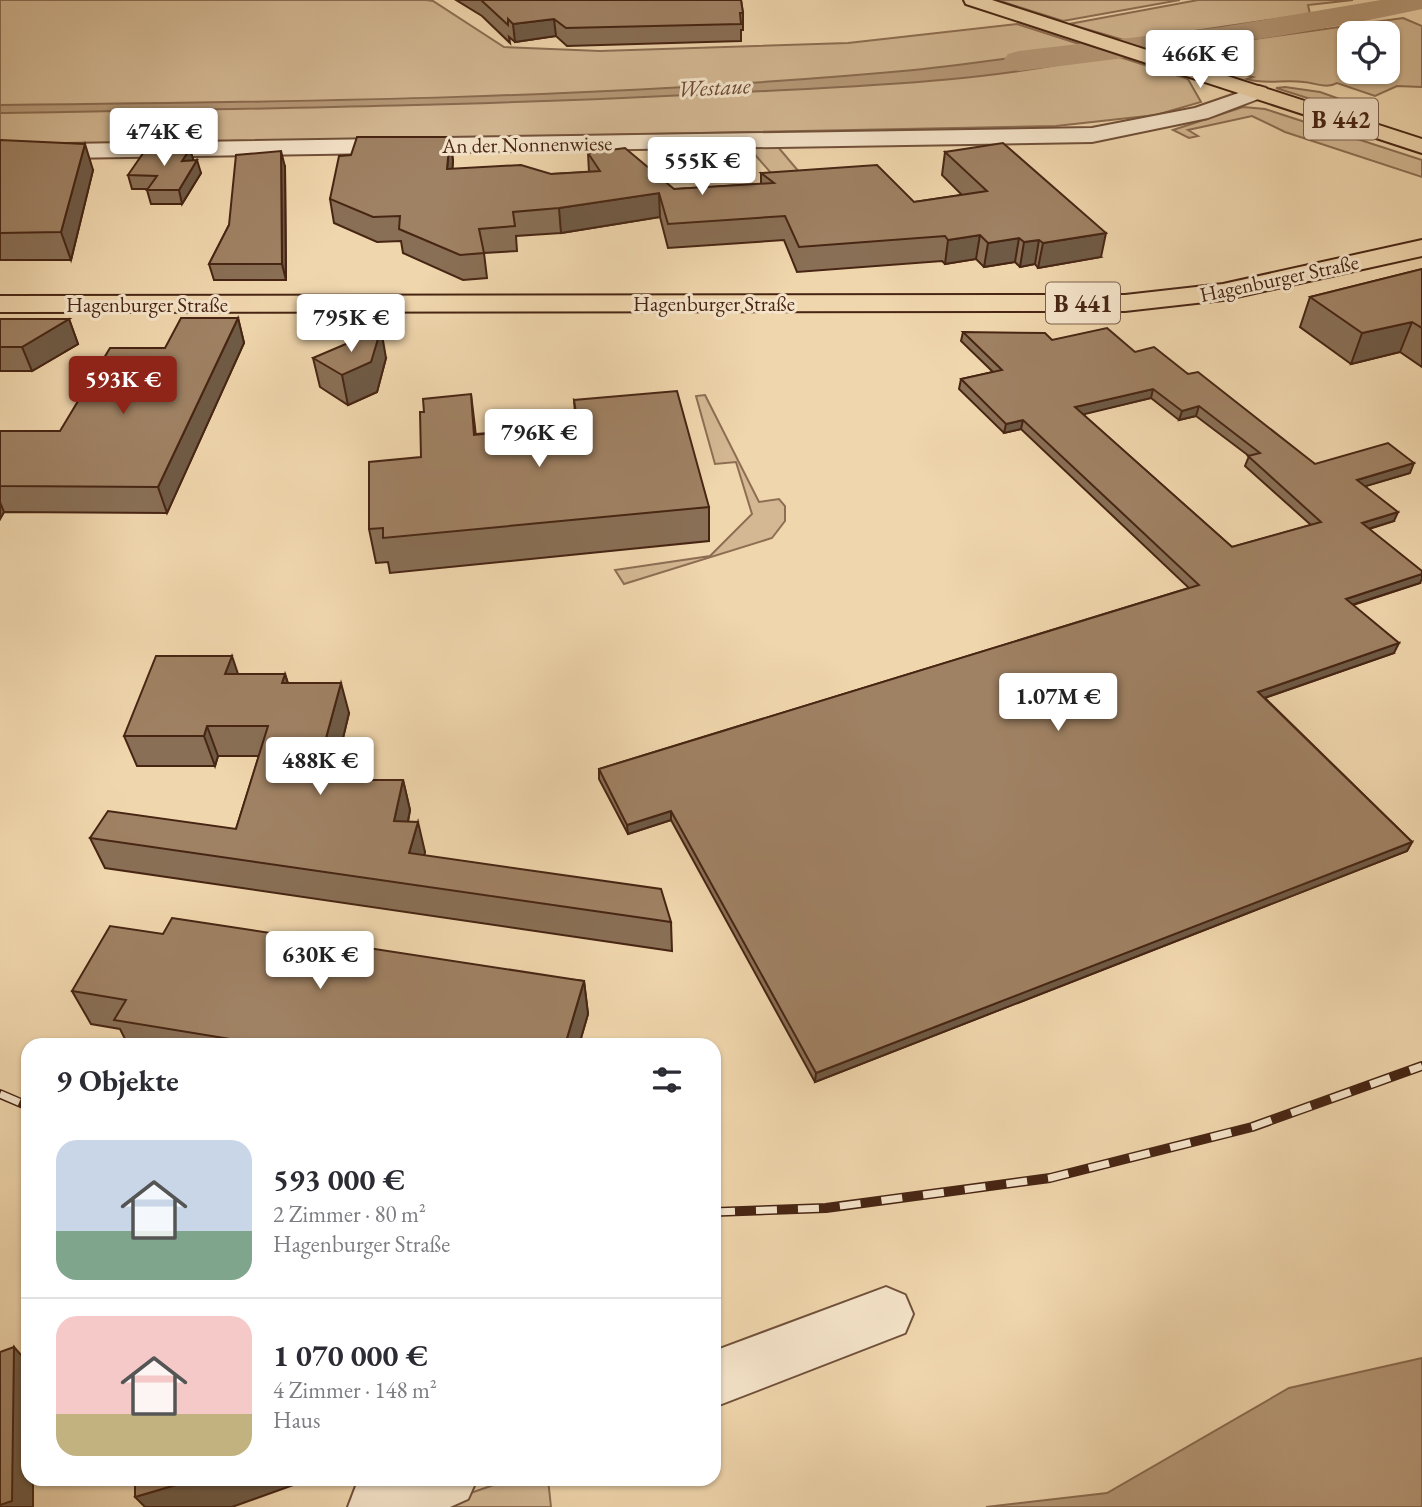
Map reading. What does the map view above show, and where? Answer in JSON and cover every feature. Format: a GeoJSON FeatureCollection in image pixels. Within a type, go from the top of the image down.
{"type":"FeatureCollection","features":[{"type":"Feature","properties":{"kind":"main road","name":"B 442"},"geometry":{"type":"LineString","coordinates":[[973,0],[1422,146]]}},
{"type":"Feature","properties":{"kind":"main road","name":"Hagenburger Straße"},"geometry":{"type":"LineString","coordinates":[[0,304],[1125,303],[1223,292],[1422,248]]}},
{"type":"Feature","properties":{"kind":"street","name":"An der Nonnenwiese"},"geometry":{"type":"LineString","coordinates":[[0,152],[1092,135],[1200,113],[1259,92]]}},
{"type":"Feature","properties":{"kind":"street"},"geometry":{"type":"LineString","coordinates":[[721,1375],[886,1314]]}},
{"type":"Feature","properties":{"kind":"street"},"geometry":{"type":"LineString","coordinates":[[377,1507],[430,1486]]}},
{"type":"Feature","properties":{"kind":"shaded area"},"geometry":{"type":"Polygon","coordinates":[[[0,0],[426,0],[433,1],[504,47],[600,51],[848,43],[1017,24],[1188,79],[1201,102],[1156,115],[1056,126],[0,147],[0,0]]]}},
{"type":"Feature","properties":{"kind":"shaded area"},"geometry":{"type":"Polygon","coordinates":[[[997,0],[1180,0],[1063,21],[997,0]]]}},
{"type":"Feature","properties":{"kind":"shaded area"},"geometry":{"type":"Polygon","coordinates":[[[1198,0],[1353,0],[1308,5],[1310,14],[1127,41],[1069,24],[1198,0]]]}},
{"type":"Feature","properties":{"kind":"shaded area"},"geometry":{"type":"Polygon","coordinates":[[[1403,18],[1422,26],[1422,87],[1397,86],[1375,96],[1340,84],[1400,84],[1400,21],[1382,21],[1403,18]]]}},
{"type":"Feature","properties":{"kind":"shaded area"},"geometry":{"type":"Polygon","coordinates":[[[1337,27],[1337,83],[1325,86],[1297,81],[1268,82],[1247,79],[1253,77],[1161,52],[1337,27]]]}},
{"type":"Feature","properties":{"kind":"shaded area"},"geometry":{"type":"Polygon","coordinates":[[[1276,88],[1320,92],[1354,104],[1342,109],[1276,88]]]}},
{"type":"Feature","properties":{"kind":"shaded area"},"geometry":{"type":"Polygon","coordinates":[[[1243,107],[1265,109],[1422,160],[1422,177],[1285,132],[1252,116],[1188,130],[1198,136],[1189,138],[1173,130],[1243,107]]]}},
{"type":"Feature","properties":{"kind":"shaded area"},"geometry":{"type":"Polygon","coordinates":[[[778,147],[805,179],[778,181],[749,148],[778,147]]]}},
{"type":"Feature","properties":{"kind":"shaded area"},"geometry":{"type":"Polygon","coordinates":[[[705,395],[759,502],[779,499],[785,506],[785,521],[772,538],[624,584],[615,570],[710,556],[752,514],[736,462],[715,464],[696,396],[705,395]]]}},
{"type":"Feature","properties":{"kind":"shaded area"},"geometry":{"type":"Polygon","coordinates":[[[491,1486],[549,1486],[551,1507],[430,1507],[491,1486]]]}},
{"type":"Feature","properties":{"kind":"water"},"geometry":{"type":"Polygon","coordinates":[[[1088,48],[1112,54],[1065,64],[969,77],[824,88],[455,104],[0,113],[0,105],[343,100],[686,87],[914,70],[1088,48]]]}},
{"type":"Feature","properties":{"kind":"water"},"geometry":{"type":"Polygon","coordinates":[[[1422,1358],[1422,1507],[986,1507],[1107,1493],[1289,1388],[1422,1358]]]}},
{"type":"Feature","properties":{"kind":"building"},"geometry":{"type":"Polygon","coordinates":[[[481,0],[741,0],[743,13],[740,13],[741,24],[566,28],[554,19],[513,24],[508,19],[508,25],[481,0]]]}},
{"type":"Feature","properties":{"kind":"building"},"geometry":{"type":"Polygon","coordinates":[[[357,137],[450,137],[447,169],[521,165],[551,174],[600,171],[588,153],[625,148],[674,189],[774,183],[761,173],[877,165],[914,202],[987,191],[945,152],[1003,143],[1106,233],[1043,243],[1039,240],[1024,242],[1019,238],[988,243],[980,235],[948,240],[945,236],[799,247],[785,216],[668,224],[659,193],[513,212],[515,226],[479,229],[484,253],[460,255],[399,229],[400,216],[373,217],[330,199],[339,156],[351,155],[357,137]]]}},
{"type":"Feature","properties":{"kind":"building"},"geometry":{"type":"Polygon","coordinates":[[[0,140],[85,144],[61,232],[0,233],[0,140]]]}},
{"type":"Feature","properties":{"kind":"building"},"geometry":{"type":"Polygon","coordinates":[[[146,149],[190,149],[182,161],[197,160],[179,190],[147,190],[157,176],[128,175],[146,149]]]}},
{"type":"Feature","properties":{"kind":"building"},"geometry":{"type":"Polygon","coordinates":[[[281,151],[282,264],[209,264],[229,225],[236,155],[281,151]]]}},
{"type":"Feature","properties":{"kind":"building"},"geometry":{"type":"Polygon","coordinates":[[[1422,269],[1422,328],[1412,322],[1362,333],[1310,297],[1422,269]]]}},
{"type":"Feature","properties":{"kind":"building"},"geometry":{"type":"Polygon","coordinates":[[[181,318],[238,318],[158,487],[0,486],[0,431],[60,431],[110,348],[165,348],[181,318]]]}},
{"type":"Feature","properties":{"kind":"building"},"geometry":{"type":"Polygon","coordinates":[[[0,319],[69,319],[22,347],[0,347],[0,319]]]}},
{"type":"Feature","properties":{"kind":"building"},"geometry":{"type":"Polygon","coordinates":[[[1107,328],[1135,352],[1154,347],[1188,374],[1198,372],[1315,464],[1388,443],[1414,463],[1357,480],[1398,512],[1362,523],[1422,571],[1422,574],[1346,599],[1399,643],[1258,692],[1412,842],[816,1073],[671,811],[627,825],[599,769],[1199,585],[1023,420],[1006,424],[961,379],[1002,370],[963,332],[1045,333],[1052,340],[1107,328]],[[1153,389],[1075,407],[1232,547],[1321,522],[1248,456],[1260,453],[1199,406],[1182,411],[1153,389]]]}},
{"type":"Feature","properties":{"kind":"building"},"geometry":{"type":"Polygon","coordinates":[[[381,329],[371,362],[342,375],[313,358],[381,329]]]}},
{"type":"Feature","properties":{"kind":"building"},"geometry":{"type":"Polygon","coordinates":[[[677,391],[709,507],[383,538],[383,528],[369,529],[369,462],[421,457],[420,412],[424,412],[423,399],[471,394],[474,435],[578,425],[574,400],[677,391]]]}},
{"type":"Feature","properties":{"kind":"building"},"geometry":{"type":"Polygon","coordinates":[[[156,656],[232,656],[225,674],[285,674],[282,683],[341,683],[326,738],[342,738],[332,780],[403,780],[394,821],[418,822],[409,853],[661,889],[671,922],[90,838],[108,811],[236,829],[268,726],[207,726],[204,736],[124,736],[156,656]]]}},
{"type":"Feature","properties":{"kind":"building"},"geometry":{"type":"Polygon","coordinates":[[[172,918],[584,981],[567,1038],[223,1038],[114,1020],[126,1000],[72,991],[110,926],[163,934],[172,918]]]}},
{"type":"Feature","properties":{"kind":"building"},"geometry":{"type":"Polygon","coordinates":[[[14,1347],[12,1501],[0,1505],[0,1352],[14,1347]]]}},
{"type":"Feature","properties":{"kind":"building"},"geometry":{"type":"Polygon","coordinates":[[[135,1486],[172,1486],[135,1497],[135,1486]]]}},
{"type":"Feature","properties":{"kind":"waterway","name":"Westaue"},"geometry":{"type":"LineString","coordinates":[[1019,61],[1272,29],[1422,0]]}},
{"type":"Feature","properties":{"kind":"railway"},"geometry":{"type":"LineString","coordinates":[[721,1212],[826,1208],[1050,1178],[1252,1127],[1422,1066]]}},
{"type":"Feature","properties":{"kind":"railway"},"geometry":{"type":"LineString","coordinates":[[0,1094],[21,1103]]}}]}
